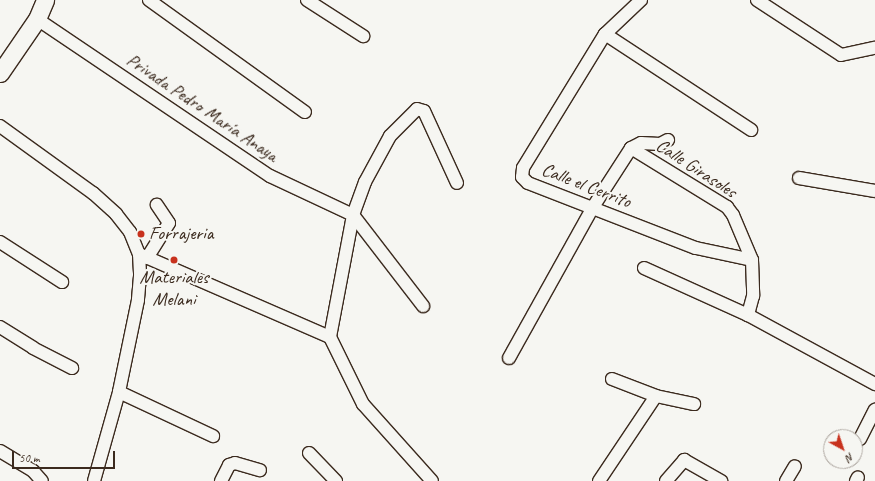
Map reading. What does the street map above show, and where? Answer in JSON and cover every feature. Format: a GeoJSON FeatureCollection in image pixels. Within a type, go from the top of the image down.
{"type":"FeatureCollection","features":[{"type":"Feature","properties":{"kind":"main road"},"geometry":{"type":"LineString","coordinates":[[0,73],[37,19],[45,0]]}},
{"type":"Feature","properties":{"kind":"street"},"geometry":{"type":"LineString","coordinates":[[149,0],[305,112]]}},
{"type":"Feature","properties":{"kind":"street"},"geometry":{"type":"LineString","coordinates":[[307,0],[363,36]]}},
{"type":"Feature","properties":{"kind":"street","name":"Calle el Cerrito"},"geometry":{"type":"LineString","coordinates":[[641,0],[605,34],[523,168],[522,177],[528,183],[696,248],[752,260]]}},
{"type":"Feature","properties":{"kind":"street"},"geometry":{"type":"LineString","coordinates":[[757,0],[841,55],[873,50]]}},
{"type":"Feature","properties":{"kind":"street","name":"Privada Pedro María Anaya"},"geometry":{"type":"LineString","coordinates":[[37,19],[270,176],[353,215]]}},
{"type":"Feature","properties":{"kind":"street"},"geometry":{"type":"LineString","coordinates":[[605,34],[751,130]]}},
{"type":"Feature","properties":{"kind":"street"},"geometry":{"type":"LineString","coordinates":[[432,481],[378,423],[363,404],[330,337],[353,215],[365,182],[390,136],[417,109],[424,111],[457,183]]}},
{"type":"Feature","properties":{"kind":"street"},"geometry":{"type":"LineString","coordinates":[[0,126],[93,193],[116,214],[130,232],[143,256],[330,337]]}},
{"type":"Feature","properties":{"kind":"street"},"geometry":{"type":"LineString","coordinates":[[509,358],[593,207],[631,148],[641,143],[660,144],[668,140]]}},
{"type":"Feature","properties":{"kind":"street","name":"Calle Girasoles"},"geometry":{"type":"LineString","coordinates":[[631,148],[727,207],[733,215],[752,260],[753,296],[748,315]]}},
{"type":"Feature","properties":{"kind":"street"},"geometry":{"type":"LineString","coordinates":[[799,178],[875,191]]}},
{"type":"Feature","properties":{"kind":"street"},"geometry":{"type":"LineString","coordinates":[[94,481],[119,392],[138,300],[143,256],[169,223],[157,205]]}},
{"type":"Feature","properties":{"kind":"street"},"geometry":{"type":"LineString","coordinates":[[353,215],[423,306]]}},
{"type":"Feature","properties":{"kind":"street"},"geometry":{"type":"LineString","coordinates":[[0,242],[62,282]]}},
{"type":"Feature","properties":{"kind":"street"},"geometry":{"type":"LineString","coordinates":[[644,268],[748,315],[875,384]]}},
{"type":"Feature","properties":{"kind":"street"},"geometry":{"type":"LineString","coordinates":[[0,327],[33,348],[72,368]]}},
{"type":"Feature","properties":{"kind":"street"},"geometry":{"type":"LineString","coordinates":[[612,379],[656,396],[694,404]]}},
{"type":"Feature","properties":{"kind":"street"},"geometry":{"type":"LineString","coordinates":[[119,392],[213,436]]}},
{"type":"Feature","properties":{"kind":"street"},"geometry":{"type":"LineString","coordinates":[[599,481],[656,396]]}},
{"type":"Feature","properties":{"kind":"street"},"geometry":{"type":"LineString","coordinates":[[863,433],[875,410]]}},
{"type":"Feature","properties":{"kind":"street"},"geometry":{"type":"LineString","coordinates":[[0,451],[33,471],[42,481]]}},
{"type":"Feature","properties":{"kind":"street"},"geometry":{"type":"LineString","coordinates":[[309,453],[336,481]]}},
{"type":"Feature","properties":{"kind":"street"},"geometry":{"type":"LineString","coordinates":[[666,481],[684,460],[721,481]]}},
{"type":"Feature","properties":{"kind":"street"},"geometry":{"type":"LineString","coordinates":[[221,481],[229,465],[235,463],[260,470]]}},
{"type":"Feature","properties":{"kind":"street"},"geometry":{"type":"LineString","coordinates":[[786,481],[795,466]]}},
{"type":"Feature","properties":{"kind":"place","name":"Forrajeria"},"geometry":{"type":"Point","coordinates":[141,234]}},
{"type":"Feature","properties":{"kind":"place","name":"Materiales Melani"},"geometry":{"type":"Point","coordinates":[174,260]}}]}
